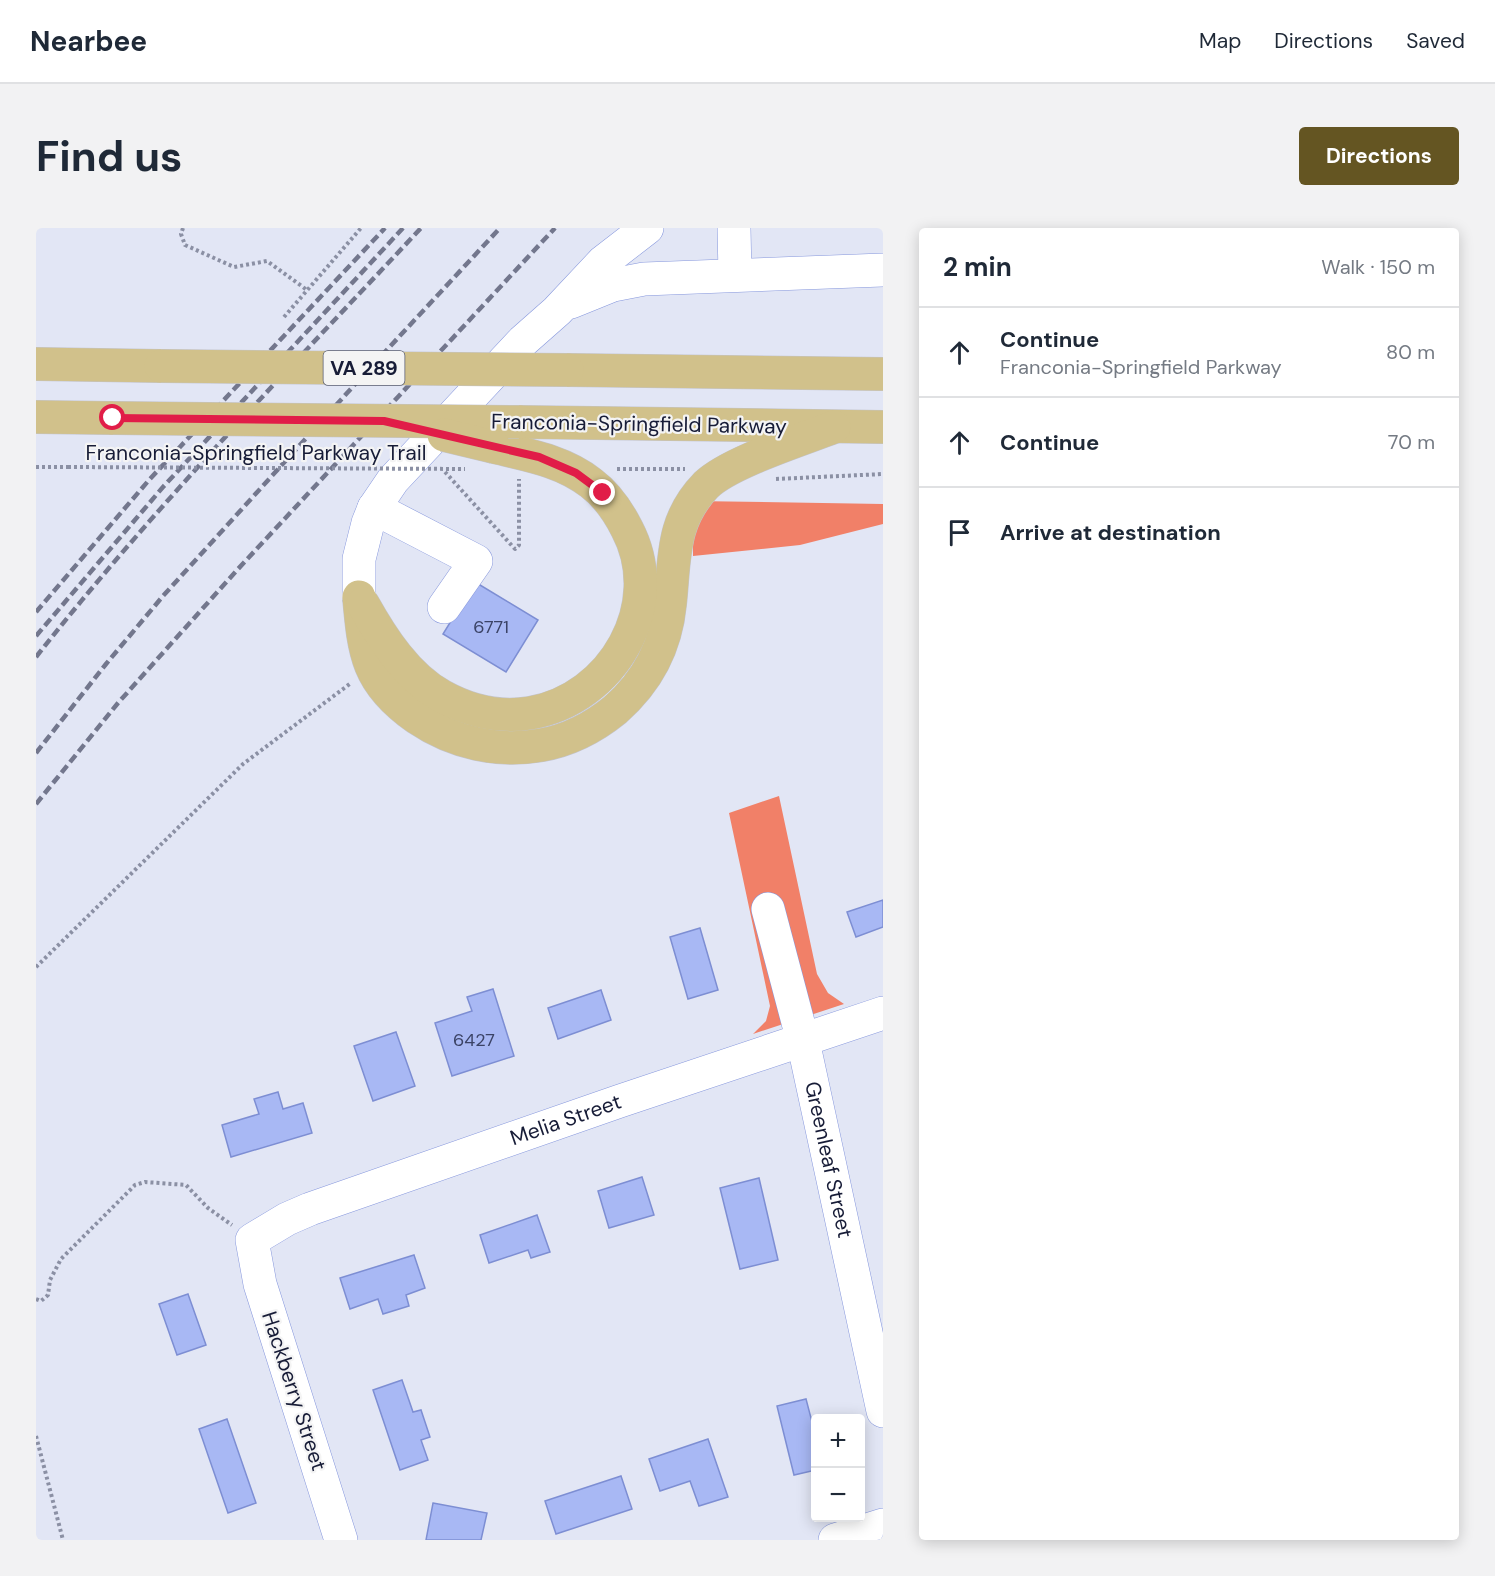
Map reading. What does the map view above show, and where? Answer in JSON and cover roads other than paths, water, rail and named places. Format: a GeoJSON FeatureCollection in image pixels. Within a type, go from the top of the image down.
{"type":"FeatureCollection","features":[{"type":"Feature","properties":{"kind":"main road","name":"VA 289"},"geometry":{"type":"LineString","coordinates":[[36,364],[883,374]]}},
{"type":"Feature","properties":{"kind":"main road","name":"Franconia-Springfield Parkway"},"geometry":{"type":"LineString","coordinates":[[36,417],[883,428]]}},
{"type":"Feature","properties":{"kind":"main road"},"geometry":{"type":"LineString","coordinates":[[359,597],[386,640],[413,673],[441,695],[475,710],[512,715],[550,708],[585,690],[600,678],[624,646],[632,631],[638,610],[641,571],[633,540],[614,506],[591,483],[558,464],[539,457],[484,458],[384,421]]}},
{"type":"Feature","properties":{"kind":"main road"},"geometry":{"type":"LineString","coordinates":[[359,597],[362,634],[371,668],[392,698],[415,717],[442,734],[494,748],[529,748],[566,739],[591,727],[613,711],[627,699],[649,671],[657,656],[668,622],[677,534],[688,509],[706,486],[723,473],[747,461],[834,427]]}},
{"type":"Feature","properties":{"kind":"street"},"geometry":{"type":"LineString","coordinates":[[359,597],[363,540],[374,508],[393,480],[523,341],[557,311],[603,262],[647,228]]}},
{"type":"Feature","properties":{"kind":"street"},"geometry":{"type":"LineString","coordinates":[[734,228],[735,275]]}},
{"type":"Feature","properties":{"kind":"street"},"geometry":{"type":"LineString","coordinates":[[557,311],[600,289],[628,281],[883,270]]}},
{"type":"Feature","properties":{"kind":"street"},"geometry":{"type":"LineString","coordinates":[[374,508],[476,561],[444,607]]}},
{"type":"Feature","properties":{"kind":"street","name":"Greenleaf Street"},"geometry":{"type":"LineString","coordinates":[[768,909],[803,1041],[883,1411]]}},
{"type":"Feature","properties":{"kind":"street","name":"Melia Street"},"geometry":{"type":"LineString","coordinates":[[252,1240],[287,1219],[310,1209],[620,1101],[883,1013]]}},
{"type":"Feature","properties":{"kind":"street","name":"Hackberry Street"},"geometry":{"type":"LineString","coordinates":[[252,1240],[260,1284],[341,1540]]}},
{"type":"Feature","properties":{"kind":"street"},"geometry":{"type":"LineString","coordinates":[[835,1540],[883,1525]]}},
{"type":"Feature","properties":{"kind":"railway"},"geometry":{"type":"LineString","coordinates":[[36,612],[149,480],[385,228]]}},
{"type":"Feature","properties":{"kind":"railway"},"geometry":{"type":"LineString","coordinates":[[36,636],[163,487],[403,228]]}},
{"type":"Feature","properties":{"kind":"railway"},"geometry":{"type":"LineString","coordinates":[[36,657],[81,601],[176,492],[421,228]]}},
{"type":"Feature","properties":{"kind":"railway"},"geometry":{"type":"LineString","coordinates":[[36,753],[163,596],[500,228]]}},
{"type":"Feature","properties":{"kind":"railway"},"geometry":{"type":"LineString","coordinates":[[36,804],[118,703],[238,569],[555,228]]}}]}
